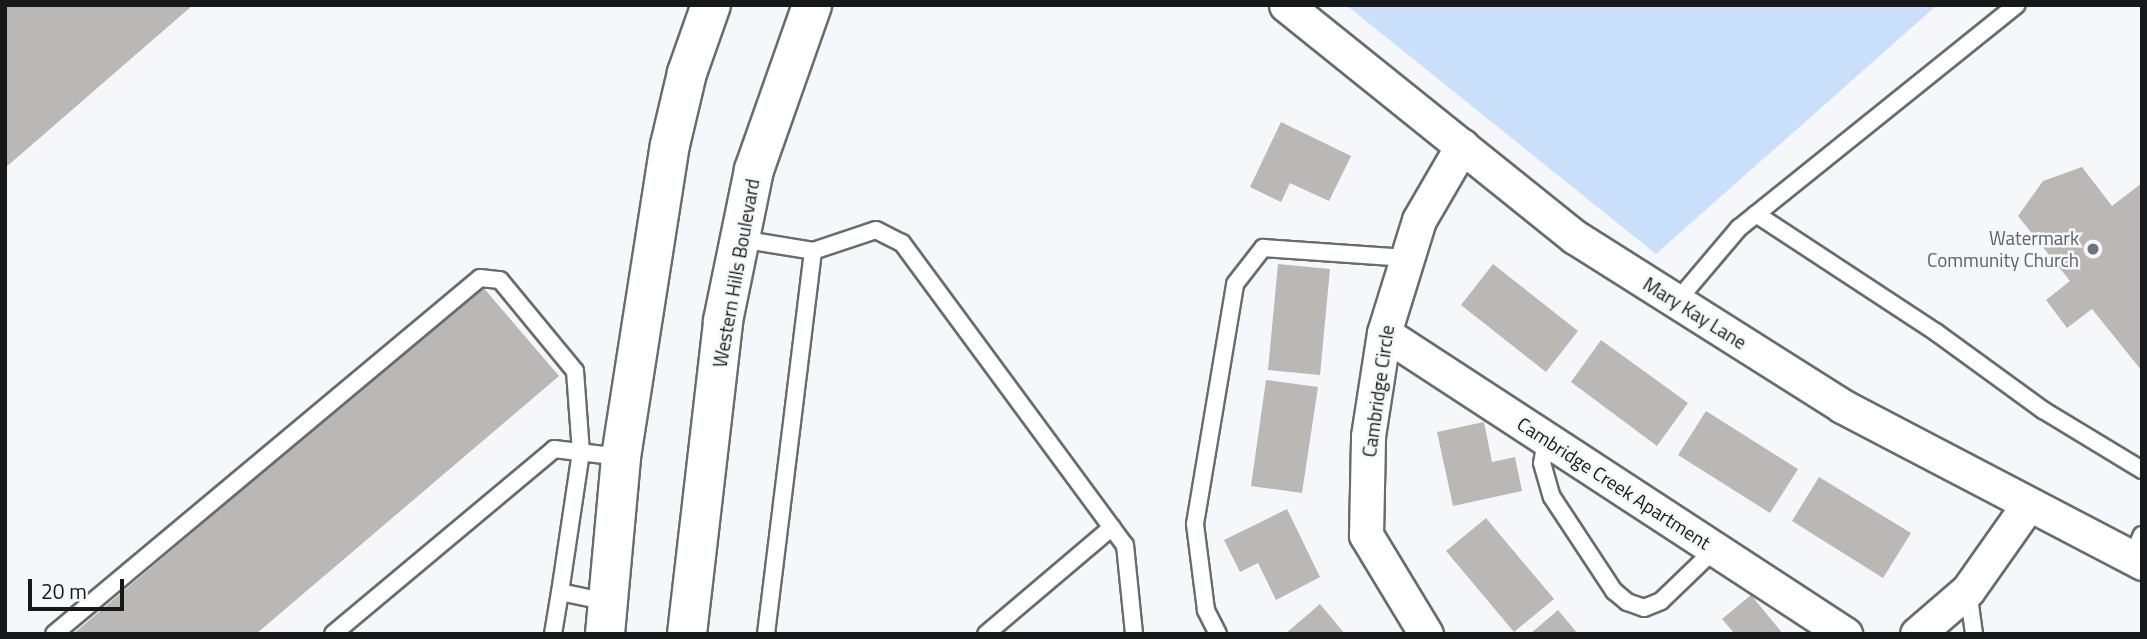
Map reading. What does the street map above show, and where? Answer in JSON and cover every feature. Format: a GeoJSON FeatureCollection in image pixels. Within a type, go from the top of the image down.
{"type":"FeatureCollection","features":[{"type":"Feature","properties":{"kind":"street"},"geometry":{"type":"LineString","coordinates":[[608,618],[621,457],[670,145],[687,74],[711,5]]}},
{"type":"Feature","properties":{"kind":"street","name":"Western Hills Boulevard"},"geometry":{"type":"LineString","coordinates":[[687,634],[723,321],[754,170],[812,5]]}},
{"type":"Feature","properties":{"kind":"street","name":"Mary Kay Lane"},"geometry":{"type":"LineString","coordinates":[[1286,5],[1576,237],[1842,407],[2028,505],[2138,552]]}},
{"type":"Feature","properties":{"kind":"street","name":"Cambridge Circle"},"geometry":{"type":"LineString","coordinates":[[1426,634],[1366,535],[1368,436],[1384,333],[1419,220],[1462,146]]}},
{"type":"Feature","properties":{"kind":"street","name":"Cambridge Creek Apartment"},"geometry":{"type":"LineString","coordinates":[[1384,333],[1845,634]]}},
{"type":"Feature","properties":{"kind":"street"},"geometry":{"type":"LineString","coordinates":[[1917,634],[1968,590],[2028,505]]}},
{"type":"Feature","properties":{"kind":"lane"},"geometry":{"type":"LineString","coordinates":[[1677,301],[1756,215],[2016,5]]}},
{"type":"Feature","properties":{"kind":"lane"},"geometry":{"type":"LineString","coordinates":[[1756,215],[1937,333],[2043,410],[2142,470]]}},
{"type":"Feature","properties":{"kind":"lane"},"geometry":{"type":"LineString","coordinates":[[740,239],[813,251],[876,230],[902,243],[1125,545],[1134,634]]}},
{"type":"Feature","properties":{"kind":"lane"},"geometry":{"type":"LineString","coordinates":[[1218,634],[1206,610],[1195,524],[1235,284],[1262,248],[1407,258]]}},
{"type":"Feature","properties":{"kind":"lane"},"geometry":{"type":"LineString","coordinates":[[766,634],[813,251]]}},
{"type":"Feature","properties":{"kind":"lane"},"geometry":{"type":"LineString","coordinates":[[54,634],[480,278],[500,280],[575,371],[581,452],[553,634]]}},
{"type":"Feature","properties":{"kind":"lane"},"geometry":{"type":"LineString","coordinates":[[1546,439],[1543,472],[1556,507],[1614,591],[1628,602],[1644,608],[1661,601],[1716,549]]}},
{"type":"Feature","properties":{"kind":"lane"},"geometry":{"type":"LineString","coordinates":[[333,634],[554,449],[621,457]]}},
{"type":"Feature","properties":{"kind":"lane"},"geometry":{"type":"LineString","coordinates":[[986,634],[1112,527]]}},
{"type":"Feature","properties":{"kind":"lane"},"geometry":{"type":"LineString","coordinates":[[1968,590],[1974,634]]}},
{"type":"Feature","properties":{"kind":"lane"},"geometry":{"type":"LineString","coordinates":[[560,592],[608,618]]}},
{"type":"Feature","properties":{"kind":"lane"},"geometry":{"type":"LineString","coordinates":[[350,620],[362,634]]}},
{"type":"Feature","properties":{"kind":"shaded area"},"geometry":{"type":"Polygon","coordinates":[[[1346,5],[1937,5],[1656,254],[1346,5]]]}},
{"type":"Feature","properties":{"kind":"building"},"geometry":{"type":"Polygon","coordinates":[[[5,5],[193,5],[5,168],[5,5]]]}},
{"type":"Feature","properties":{"kind":"building"},"geometry":{"type":"Polygon","coordinates":[[[1281,122],[1351,156],[1329,201],[1290,183],[1281,202],[1250,187],[1281,122]]]}},
{"type":"Feature","properties":{"kind":"building","name":"Watermark Community Church"},"geometry":{"type":"Polygon","coordinates":[[[2082,167],[2112,206],[2142,183],[2142,371],[2092,309],[2067,328],[2046,300],[2070,281],[2018,216],[2043,181],[2082,167]]]}},
{"type":"Feature","properties":{"kind":"building"},"geometry":{"type":"Polygon","coordinates":[[[1278,264],[1330,269],[1320,375],[1268,370],[1278,264]]]}},
{"type":"Feature","properties":{"kind":"building"},"geometry":{"type":"Polygon","coordinates":[[[1493,264],[1578,331],[1546,372],[1461,305],[1493,264]]]}},
{"type":"Feature","properties":{"kind":"building"},"geometry":{"type":"Polygon","coordinates":[[[482,286],[559,376],[256,634],[73,634],[482,286]]]}},
{"type":"Feature","properties":{"kind":"building"},"geometry":{"type":"Polygon","coordinates":[[[1601,340],[1688,403],[1657,446],[1571,382],[1601,340]]]}},
{"type":"Feature","properties":{"kind":"building"},"geometry":{"type":"Polygon","coordinates":[[[1266,380],[1318,387],[1302,493],[1251,486],[1266,380]]]}},
{"type":"Feature","properties":{"kind":"building"},"geometry":{"type":"Polygon","coordinates":[[[1706,411],[1798,469],[1770,513],[1678,455],[1706,411]]]}},
{"type":"Feature","properties":{"kind":"building"},"geometry":{"type":"Polygon","coordinates":[[[1484,422],[1492,462],[1515,457],[1522,491],[1453,506],[1437,432],[1484,422]]]}},
{"type":"Feature","properties":{"kind":"building"},"geometry":{"type":"Polygon","coordinates":[[[1819,477],[1911,533],[1883,578],[1792,521],[1819,477]]]}},
{"type":"Feature","properties":{"kind":"building"},"geometry":{"type":"Polygon","coordinates":[[[1287,509],[1320,577],[1276,600],[1258,563],[1240,572],[1224,540],[1287,509]]]}},
{"type":"Feature","properties":{"kind":"building"},"geometry":{"type":"Polygon","coordinates":[[[1486,518],[1554,599],[1514,632],[1446,551],[1486,518]]]}},
{"type":"Feature","properties":{"kind":"building"},"geometry":{"type":"Polygon","coordinates":[[[1751,595],[1783,634],[1735,634],[1722,619],[1751,595]]]}},
{"type":"Feature","properties":{"kind":"building"},"geometry":{"type":"Polygon","coordinates":[[[1320,604],[1345,634],[1285,634],[1320,604]]]}},
{"type":"Feature","properties":{"kind":"building"},"geometry":{"type":"Polygon","coordinates":[[[1558,610],[1578,634],[1530,634],[1558,610]]]}},
{"type":"Feature","properties":{"kind":"place","name":"Watermark Community Church"},"geometry":{"type":"Point","coordinates":[2093,249]}}]}
